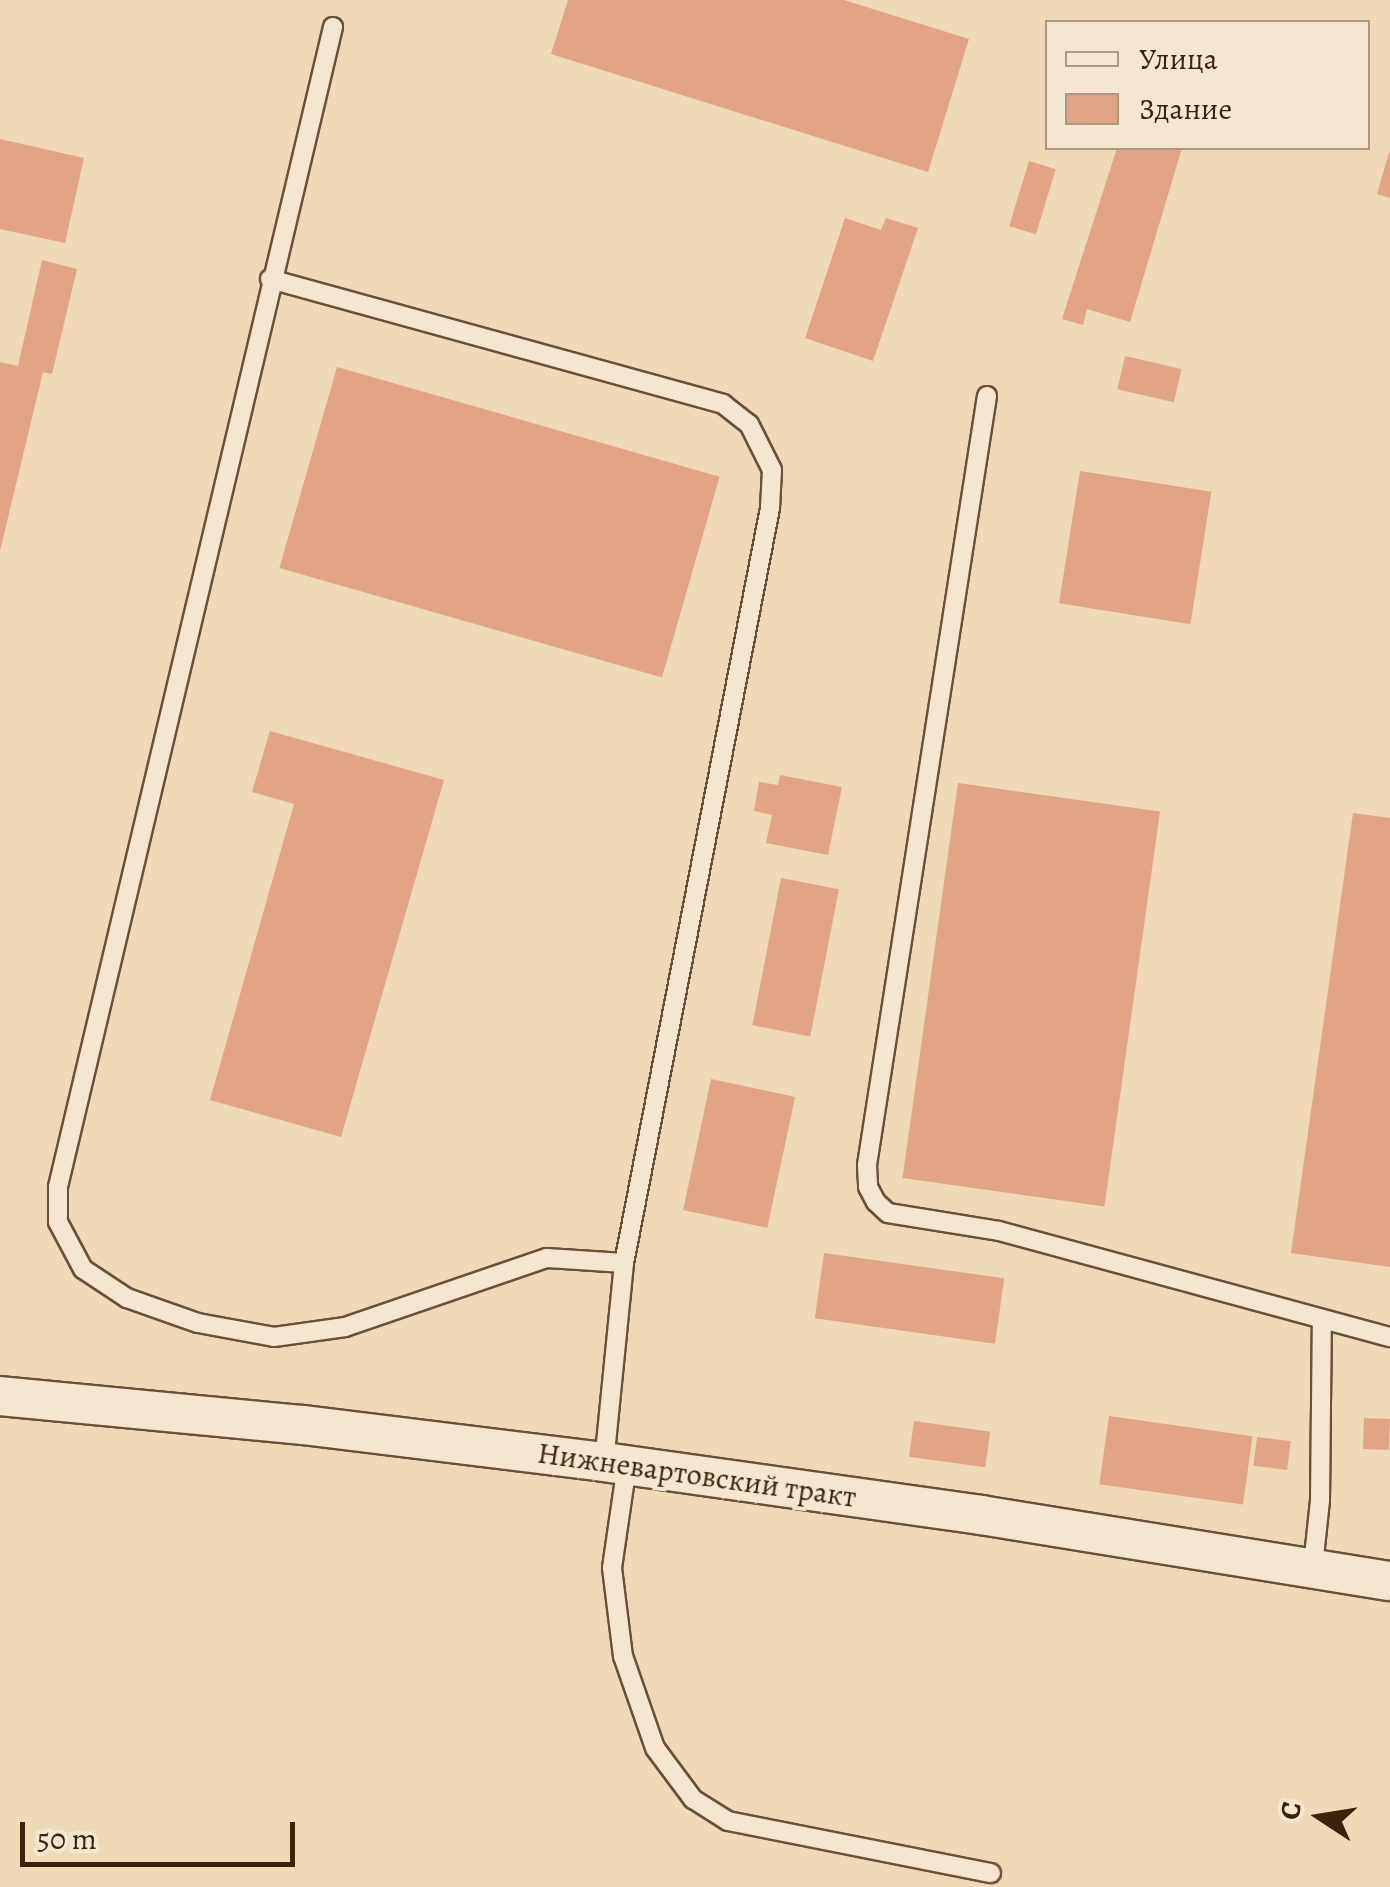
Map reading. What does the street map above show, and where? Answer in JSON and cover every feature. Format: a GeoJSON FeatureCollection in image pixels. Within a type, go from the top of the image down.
{"type":"FeatureCollection","features":[{"type":"Feature","properties":{"kind":"street","name":"Нижневартовский тракт"},"geometry":{"type":"LineString","coordinates":[[0,1396],[303,1425],[616,1463],[1313,1566],[1390,1581]]}},
{"type":"Feature","properties":{"kind":"lane"},"geometry":{"type":"LineString","coordinates":[[333,27],[270,279],[58,1187],[58,1222],[84,1269],[127,1298],[198,1323],[274,1337],[346,1327],[547,1258],[624,1263]]}},
{"type":"Feature","properties":{"kind":"lane"},"geometry":{"type":"LineString","coordinates":[[270,279],[722,404],[748,424],[772,470],[756,582],[624,1263],[612,1568],[623,1656],[655,1748],[693,1800],[728,1821],[991,1873]]}},
{"type":"Feature","properties":{"kind":"lane"},"geometry":{"type":"LineString","coordinates":[[988,396],[867,1166],[868,1187],[888,1213],[999,1230],[1390,1337]]}},
{"type":"Feature","properties":{"kind":"lane"},"geometry":{"type":"LineString","coordinates":[[1313,1566],[1320,1500],[1322,1319]]}},
{"type":"Feature","properties":{"kind":"building"},"geometry":{"type":"Polygon","coordinates":[[[568,0],[844,0],[969,39],[928,172],[551,54],[568,0]]]}},
{"type":"Feature","properties":{"kind":"building"},"geometry":{"type":"Polygon","coordinates":[[[0,139],[84,158],[65,243],[0,229],[0,139]]]}},
{"type":"Feature","properties":{"kind":"building"},"geometry":{"type":"Polygon","coordinates":[[[1116,150],[1181,150],[1130,322],[1087,309],[1083,325],[1062,319],[1116,150]]]}},
{"type":"Feature","properties":{"kind":"building"},"geometry":{"type":"Polygon","coordinates":[[[1390,153],[1390,198],[1377,194],[1390,153]]]}},
{"type":"Feature","properties":{"kind":"building"},"geometry":{"type":"Polygon","coordinates":[[[1029,161],[1056,169],[1036,234],[1009,226],[1029,161]]]}},
{"type":"Feature","properties":{"kind":"building"},"geometry":{"type":"Polygon","coordinates":[[[845,218],[881,230],[886,218],[918,228],[873,361],[805,338],[845,218]]]}},
{"type":"Feature","properties":{"kind":"building"},"geometry":{"type":"Polygon","coordinates":[[[42,260],[77,269],[52,374],[43,372],[0,551],[0,362],[18,366],[42,260]]]}},
{"type":"Feature","properties":{"kind":"building"},"geometry":{"type":"Polygon","coordinates":[[[1125,356],[1182,369],[1174,402],[1117,389],[1125,356]]]}},
{"type":"Feature","properties":{"kind":"building"},"geometry":{"type":"Polygon","coordinates":[[[337,367],[720,477],[662,678],[279,568],[337,367]]]}},
{"type":"Feature","properties":{"kind":"building"},"geometry":{"type":"Polygon","coordinates":[[[1080,471],[1211,492],[1190,624],[1059,603],[1080,471]]]}},
{"type":"Feature","properties":{"kind":"building"},"geometry":{"type":"Polygon","coordinates":[[[270,731],[444,780],[341,1137],[210,1100],[294,804],[252,792],[270,731]]]}},
{"type":"Feature","properties":{"kind":"building"},"geometry":{"type":"Polygon","coordinates":[[[780,775],[842,787],[828,855],[766,843],[772,815],[754,811],[759,782],[778,785],[780,775]]]}},
{"type":"Feature","properties":{"kind":"building"},"geometry":{"type":"Polygon","coordinates":[[[958,783],[1160,811],[1104,1207],[902,1178],[958,783]]]}},
{"type":"Feature","properties":{"kind":"building"},"geometry":{"type":"Polygon","coordinates":[[[1353,813],[1390,818],[1390,1267],[1291,1253],[1353,813]]]}},
{"type":"Feature","properties":{"kind":"building"},"geometry":{"type":"Polygon","coordinates":[[[781,878],[839,889],[810,1037],[752,1025],[781,878]]]}},
{"type":"Feature","properties":{"kind":"building"},"geometry":{"type":"Polygon","coordinates":[[[711,1079],[795,1097],[767,1228],[683,1210],[711,1079]]]}},
{"type":"Feature","properties":{"kind":"building"},"geometry":{"type":"Polygon","coordinates":[[[824,1253],[1004,1278],[995,1344],[815,1318],[824,1253]]]}},
{"type":"Feature","properties":{"kind":"building"},"geometry":{"type":"Polygon","coordinates":[[[1109,1416],[1253,1436],[1243,1505],[1099,1484],[1109,1416]]]}},
{"type":"Feature","properties":{"kind":"building"},"geometry":{"type":"Polygon","coordinates":[[[1364,1418],[1390,1419],[1389,1450],[1363,1449],[1364,1418]]]}},
{"type":"Feature","properties":{"kind":"building"},"geometry":{"type":"Polygon","coordinates":[[[914,1421],[990,1432],[985,1467],[909,1457],[914,1421]]]}},
{"type":"Feature","properties":{"kind":"building"},"geometry":{"type":"Polygon","coordinates":[[[1257,1437],[1291,1441],[1287,1470],[1253,1466],[1257,1437]]]}}]}
